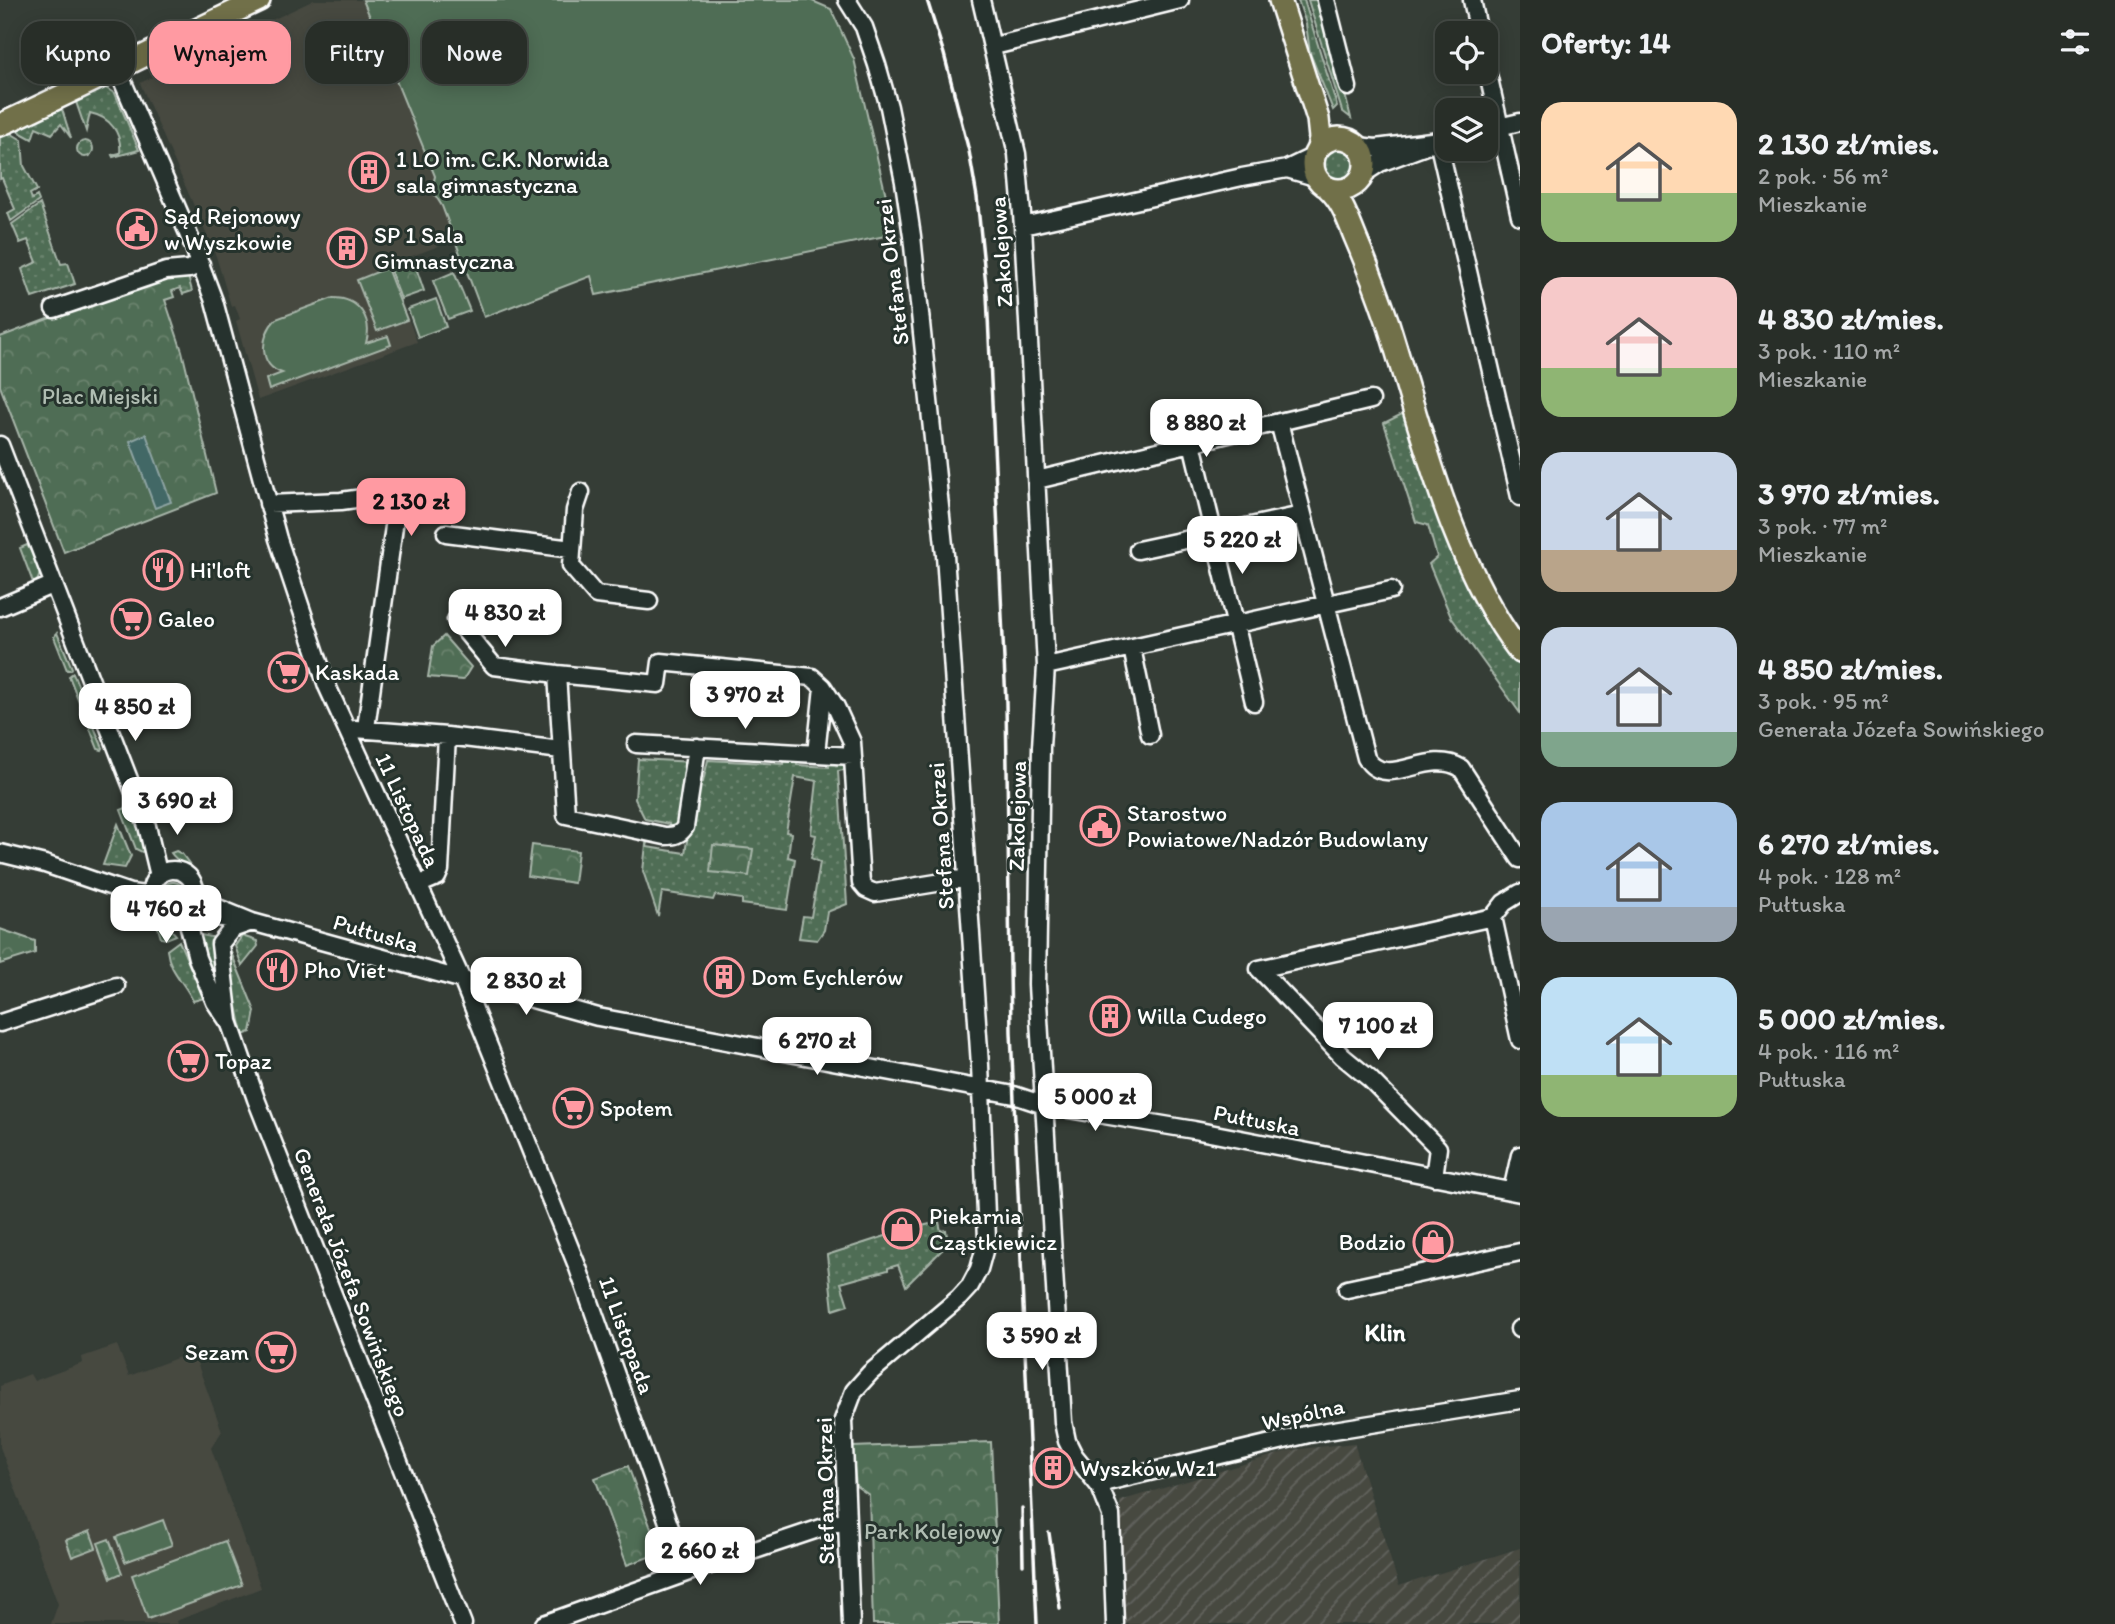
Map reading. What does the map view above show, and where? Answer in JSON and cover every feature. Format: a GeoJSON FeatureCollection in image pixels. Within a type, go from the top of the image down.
{"type":"FeatureCollection","features":[{"type":"Feature","properties":{"kind":"main road"},"geometry":{"type":"LineString","coordinates":[[135,49],[146,40],[231,0]]}},
{"type":"Feature","properties":{"kind":"main road"},"geometry":{"type":"LineString","coordinates":[[135,57],[258,0]]}},
{"type":"Feature","properties":{"kind":"main road"},"geometry":{"type":"LineString","coordinates":[[1280,0],[1318,119],[1319,167],[1346,213],[1371,273],[1453,527],[1474,577],[1520,653]]}},
{"type":"Feature","properties":{"kind":"main road"},"geometry":{"type":"LineString","coordinates":[[1290,0],[1330,115],[1365,159],[1359,209],[1371,273]]}},
{"type":"Feature","properties":{"kind":"main road"},"geometry":{"type":"LineString","coordinates":[[0,112],[68,84]]}},
{"type":"Feature","properties":{"kind":"main road"},"geometry":{"type":"LineString","coordinates":[[0,125],[78,84]]}},
{"type":"Feature","properties":{"kind":"main road"},"geometry":{"type":"LineString","coordinates":[[1319,167],[1331,139],[1352,142]]}},
{"type":"Feature","properties":{"kind":"main road"},"geometry":{"type":"LineString","coordinates":[[1319,167],[1344,190],[1361,178]]}},
{"type":"Feature","properties":{"kind":"street","name":"Stefana Okrzei"},"geometry":{"type":"LineString","coordinates":[[847,0],[864,27],[883,86],[904,182],[912,236],[945,555],[980,1089],[986,1240],[979,1269],[970,1286],[960,1298],[870,1373],[854,1391],[843,1420],[850,1624]]}},
{"type":"Feature","properties":{"kind":"street","name":"Zakolejowa"},"geometry":{"type":"LineString","coordinates":[[981,0],[994,46],[1017,154],[1023,226],[1046,666],[1041,747],[1037,985],[1063,1422],[1067,1441],[1074,1455],[1100,1487],[1111,1514],[1115,1624]]}},
{"type":"Feature","properties":{"kind":"street"},"geometry":{"type":"LineString","coordinates":[[1109,0],[1112,17]]}},
{"type":"Feature","properties":{"kind":"street"},"geometry":{"type":"LineString","coordinates":[[994,46],[1180,0]]}},
{"type":"Feature","properties":{"kind":"street"},"geometry":{"type":"LineString","coordinates":[[1325,0],[1348,87]]}},
{"type":"Feature","properties":{"kind":"street"},"geometry":{"type":"LineString","coordinates":[[1472,0],[1476,21]]}},
{"type":"Feature","properties":{"kind":"street","name":"11 Listopada"},"geometry":{"type":"LineString","coordinates":[[124,84],[201,264],[229,352],[268,504],[314,651],[345,730],[463,982],[578,1268],[686,1573]]}},
{"type":"Feature","properties":{"kind":"street"},"geometry":{"type":"LineString","coordinates":[[1498,127],[1520,122]]}},
{"type":"Feature","properties":{"kind":"street"},"geometry":{"type":"LineString","coordinates":[[1352,142],[1380,148],[1435,140]]}},
{"type":"Feature","properties":{"kind":"street"},"geometry":{"type":"LineString","coordinates":[[1361,178],[1380,163],[1435,143]]}},
{"type":"Feature","properties":{"kind":"street"},"geometry":{"type":"LineString","coordinates":[[1498,144],[1520,216]]}},
{"type":"Feature","properties":{"kind":"street"},"geometry":{"type":"LineString","coordinates":[[1447,161],[1520,497]]}},
{"type":"Feature","properties":{"kind":"street"},"geometry":{"type":"LineString","coordinates":[[1023,226],[1242,177],[1319,167]]}},
{"type":"Feature","properties":{"kind":"street"},"geometry":{"type":"LineString","coordinates":[[54,309],[166,271],[189,269],[201,264]]}},
{"type":"Feature","properties":{"kind":"street"},"geometry":{"type":"LineString","coordinates":[[1037,480],[1371,400]]}},
{"type":"Feature","properties":{"kind":"street"},"geometry":{"type":"LineString","coordinates":[[1279,422],[1325,606],[1369,763],[1389,772],[1439,761],[1461,768],[1520,859]]}},
{"type":"Feature","properties":{"kind":"street"},"geometry":{"type":"LineString","coordinates":[[1192,443],[1254,702]]}},
{"type":"Feature","properties":{"kind":"street"},"geometry":{"type":"LineString","coordinates":[[0,444],[147,825],[158,839],[159,882],[158,908],[178,913],[189,905],[193,883],[180,871],[159,882],[99,881],[0,853]]}},
{"type":"Feature","properties":{"kind":"street"},"geometry":{"type":"LineString","coordinates":[[581,492],[575,510],[571,566],[596,595],[649,601]]}},
{"type":"Feature","properties":{"kind":"street"},"geometry":{"type":"LineString","coordinates":[[268,504],[341,501],[384,495],[394,500],[396,512],[366,728]]}},
{"type":"Feature","properties":{"kind":"street"},"geometry":{"type":"LineString","coordinates":[[1138,550],[1303,514]]}},
{"type":"Feature","properties":{"kind":"street"},"geometry":{"type":"LineString","coordinates":[[446,533],[572,550]]}},
{"type":"Feature","properties":{"kind":"street"},"geometry":{"type":"LineString","coordinates":[[0,607],[54,584]]}},
{"type":"Feature","properties":{"kind":"street"},"geometry":{"type":"LineString","coordinates":[[1046,666],[1391,590]]}},
{"type":"Feature","properties":{"kind":"street"},"geometry":{"type":"LineString","coordinates":[[456,620],[494,666],[657,684],[662,662],[812,677],[823,687],[836,707],[852,743],[860,883],[875,893],[967,878]]}},
{"type":"Feature","properties":{"kind":"street"},"geometry":{"type":"LineString","coordinates":[[1132,648],[1150,735]]}},
{"type":"Feature","properties":{"kind":"street"},"geometry":{"type":"LineString","coordinates":[[557,674],[566,815],[674,836],[685,827],[697,747]]}},
{"type":"Feature","properties":{"kind":"street"},"geometry":{"type":"LineString","coordinates":[[816,754],[823,687]]}},
{"type":"Feature","properties":{"kind":"street"},"geometry":{"type":"LineString","coordinates":[[345,730],[366,728],[562,750]]}},
{"type":"Feature","properties":{"kind":"street"},"geometry":{"type":"LineString","coordinates":[[418,885],[437,877],[440,870],[447,736]]}},
{"type":"Feature","properties":{"kind":"street"},"geometry":{"type":"LineString","coordinates":[[636,744],[853,756]]}},
{"type":"Feature","properties":{"kind":"street"},"geometry":{"type":"LineString","coordinates":[[1434,1177],[1438,1148],[1370,1079],[1342,1056],[1259,969],[1493,917],[1504,903],[1520,892]]}},
{"type":"Feature","properties":{"kind":"street","name":"Pułtuska"},"geometry":{"type":"LineString","coordinates":[[189,905],[213,906],[252,922],[598,1017],[1014,1095],[1044,1105],[1194,1130],[1516,1192]]}},
{"type":"Feature","properties":{"kind":"street","name":"Generała Józefa Sowińskiego"},"geometry":{"type":"LineString","coordinates":[[189,905],[197,958]]}},
{"type":"Feature","properties":{"kind":"street","name":"Generała Józefa Sowińskiego"},"geometry":{"type":"LineString","coordinates":[[163,911],[197,958],[215,1002],[230,1024],[256,1099],[463,1624]]}},
{"type":"Feature","properties":{"kind":"street"},"geometry":{"type":"LineString","coordinates":[[1493,917],[1520,1040]]}},
{"type":"Feature","properties":{"kind":"street"},"geometry":{"type":"LineString","coordinates":[[230,1024],[220,944],[232,929],[252,922]]}},
{"type":"Feature","properties":{"kind":"street"},"geometry":{"type":"LineString","coordinates":[[0,1023],[116,986]]}},
{"type":"Feature","properties":{"kind":"street"},"geometry":{"type":"LineString","coordinates":[[1516,1192],[1520,1155]]}},
{"type":"Feature","properties":{"kind":"street"},"geometry":{"type":"LineString","coordinates":[[1347,1289],[1520,1252]]}},
{"type":"Feature","properties":{"kind":"street","name":"Wspólna"},"geometry":{"type":"LineString","coordinates":[[1100,1487],[1107,1482],[1309,1434],[1520,1400]]}},
{"type":"Feature","properties":{"kind":"street"},"geometry":{"type":"LineString","coordinates":[[544,1624],[845,1520]]}},
{"type":"Feature","properties":{"kind":"shaded area"},"geometry":{"type":"Polygon","coordinates":[[[314,0],[363,0],[372,21],[305,21],[305,84],[398,84],[436,177],[432,190],[442,206],[454,237],[447,240],[447,243],[388,265],[417,342],[258,400],[236,321],[240,319],[235,305],[231,306],[216,256],[140,83],[149,79],[149,84],[291,84],[291,21],[270,21],[314,0]]]}},
{"type":"Feature","properties":{"kind":"shaded area"},"geometry":{"type":"Polygon","coordinates":[[[117,1345],[129,1376],[193,1352],[222,1431],[211,1448],[261,1588],[176,1621],[177,1624],[51,1624],[58,1604],[0,1447],[0,1386],[30,1374],[34,1381],[83,1363],[82,1357],[117,1345]]]}},
{"type":"Feature","properties":{"kind":"shaded area"},"geometry":{"type":"Polygon","coordinates":[[[1354,1443],[1399,1586],[1520,1548],[1520,1624],[1125,1624],[1120,1501],[1291,1450],[1354,1443]]]}},
{"type":"Feature","properties":{"kind":"green space"},"geometry":{"type":"Polygon","coordinates":[[[363,0],[810,0],[831,9],[854,59],[895,234],[596,295],[591,276],[484,317],[442,206],[432,190],[435,176],[397,84],[408,84],[408,21],[372,21],[363,0]]]}},
{"type":"Feature","properties":{"kind":"green space"},"geometry":{"type":"Polygon","coordinates":[[[1298,0],[1304,0],[1337,106],[1333,110],[1310,53],[1306,24],[1298,0]]]}},
{"type":"Feature","properties":{"kind":"green space"},"geometry":{"type":"Polygon","coordinates":[[[1308,0],[1321,0],[1351,118],[1342,111],[1308,0]]]}},
{"type":"Feature","properties":{"kind":"green space"},"geometry":{"type":"Polygon","coordinates":[[[104,87],[115,93],[139,150],[113,157],[112,155],[120,153],[117,133],[109,122],[97,115],[90,113],[86,131],[75,99],[104,87]]]}},
{"type":"Feature","properties":{"kind":"green space"},"geometry":{"type":"Polygon","coordinates":[[[61,106],[71,138],[61,124],[52,134],[36,127],[32,139],[12,128],[61,106]]]}},
{"type":"Feature","properties":{"kind":"green space"},"geometry":{"type":"Polygon","coordinates":[[[7,131],[22,140],[24,166],[37,190],[30,194],[32,199],[37,196],[39,201],[11,221],[8,213],[15,209],[2,178],[0,179],[0,134],[7,131]]]}},
{"type":"Feature","properties":{"kind":"green space"},"geometry":{"type":"Polygon","coordinates":[[[82,141],[88,141],[93,149],[91,155],[82,157],[77,152],[77,146],[82,141]]]}},
{"type":"Feature","properties":{"kind":"green space"},"geometry":{"type":"Polygon","coordinates":[[[1339,148],[1351,152],[1355,164],[1351,176],[1339,180],[1327,176],[1323,164],[1327,152],[1339,148]]]}},
{"type":"Feature","properties":{"kind":"green space"},"geometry":{"type":"Polygon","coordinates":[[[40,204],[61,264],[68,263],[75,284],[32,298],[22,269],[37,262],[28,240],[20,243],[12,224],[40,204]]]}},
{"type":"Feature","properties":{"kind":"green space"},"geometry":{"type":"Polygon","coordinates":[[[413,259],[424,291],[401,299],[389,267],[413,259]]]}},
{"type":"Feature","properties":{"kind":"green space"},"geometry":{"type":"Polygon","coordinates":[[[387,268],[407,320],[377,331],[357,280],[387,268]]]}},
{"type":"Feature","properties":{"kind":"green space"},"geometry":{"type":"Polygon","coordinates":[[[454,272],[470,311],[448,319],[433,281],[454,272]]]}},
{"type":"Feature","properties":{"kind":"green space","name":"Plac Miejski"},"geometry":{"type":"Polygon","coordinates":[[[187,273],[192,291],[183,294],[180,288],[172,291],[174,297],[165,300],[182,351],[216,493],[64,552],[0,386],[0,337],[140,284],[187,273]]]}},
{"type":"Feature","properties":{"kind":"green space"},"geometry":{"type":"Polygon","coordinates":[[[333,298],[350,302],[362,312],[367,326],[366,343],[388,336],[391,345],[269,390],[266,379],[282,373],[274,369],[265,357],[265,341],[271,326],[276,319],[333,298]]]}},
{"type":"Feature","properties":{"kind":"green space"},"geometry":{"type":"Polygon","coordinates":[[[436,299],[446,327],[418,337],[408,309],[436,299]]]}},
{"type":"Feature","properties":{"kind":"green space"},"geometry":{"type":"Polygon","coordinates":[[[1408,411],[1511,652],[1520,664],[1520,713],[1451,617],[1429,564],[1437,557],[1428,525],[1416,522],[1384,423],[1408,411]]]}},
{"type":"Feature","properties":{"kind":"green space"},"geometry":{"type":"Polygon","coordinates":[[[27,545],[40,569],[34,585],[20,548],[27,545]]]}},
{"type":"Feature","properties":{"kind":"green space"},"geometry":{"type":"Polygon","coordinates":[[[57,633],[71,670],[67,670],[54,637],[57,633]]]}},
{"type":"Feature","properties":{"kind":"green space"},"geometry":{"type":"Polygon","coordinates":[[[444,636],[471,667],[463,680],[428,677],[433,646],[444,636]]]}},
{"type":"Feature","properties":{"kind":"green space"},"geometry":{"type":"Polygon","coordinates":[[[73,673],[86,709],[82,709],[69,676],[73,673]]]}},
{"type":"Feature","properties":{"kind":"green space"},"geometry":{"type":"Polygon","coordinates":[[[88,713],[102,750],[98,749],[85,716],[88,713]]]}},
{"type":"Feature","properties":{"kind":"green space"},"geometry":{"type":"Polygon","coordinates":[[[785,755],[795,756],[797,765],[829,767],[829,759],[841,761],[849,769],[838,771],[847,904],[827,912],[824,930],[817,940],[799,938],[803,916],[811,917],[820,862],[811,858],[816,835],[811,834],[817,781],[795,777],[786,832],[791,833],[788,857],[795,859],[787,910],[742,904],[742,899],[715,895],[713,900],[662,892],[658,916],[643,871],[647,836],[647,847],[685,853],[697,781],[703,782],[708,760],[784,764],[785,755]]]}},
{"type":"Feature","properties":{"kind":"green space"},"geometry":{"type":"Polygon","coordinates":[[[638,759],[693,762],[681,826],[668,831],[669,824],[645,819],[635,799],[638,759]]]}},
{"type":"Feature","properties":{"kind":"green space"},"geometry":{"type":"Polygon","coordinates":[[[128,807],[139,825],[148,850],[142,852],[136,849],[121,810],[128,807]]]}},
{"type":"Feature","properties":{"kind":"green space"},"geometry":{"type":"Polygon","coordinates":[[[118,824],[131,856],[125,868],[103,865],[118,824]]]}},
{"type":"Feature","properties":{"kind":"green space"},"geometry":{"type":"Polygon","coordinates":[[[532,845],[578,851],[574,883],[528,876],[532,845]]]}},
{"type":"Feature","properties":{"kind":"green space"},"geometry":{"type":"Polygon","coordinates":[[[713,845],[753,849],[749,876],[710,872],[713,845]]]}},
{"type":"Feature","properties":{"kind":"green space"},"geometry":{"type":"Polygon","coordinates":[[[176,851],[182,854],[210,892],[212,901],[193,871],[171,853],[176,851]]]}},
{"type":"Feature","properties":{"kind":"green space"},"geometry":{"type":"Polygon","coordinates":[[[173,882],[180,885],[183,892],[180,899],[173,902],[166,899],[163,892],[166,885],[173,882]]]}},
{"type":"Feature","properties":{"kind":"green space"},"geometry":{"type":"Polygon","coordinates":[[[154,915],[166,923],[176,935],[161,938],[154,915]]]}},
{"type":"Feature","properties":{"kind":"green space"},"geometry":{"type":"Polygon","coordinates":[[[0,929],[35,941],[35,953],[0,964],[0,929]]]}},
{"type":"Feature","properties":{"kind":"green space"},"geometry":{"type":"Polygon","coordinates":[[[196,934],[217,938],[222,1001],[196,934]]]}},
{"type":"Feature","properties":{"kind":"green space"},"geometry":{"type":"Polygon","coordinates":[[[242,936],[257,941],[258,946],[242,966],[235,946],[242,936]]]}},
{"type":"Feature","properties":{"kind":"green space"},"geometry":{"type":"Polygon","coordinates":[[[179,941],[204,998],[193,1001],[171,964],[167,950],[179,941]]]}},
{"type":"Feature","properties":{"kind":"green space"},"geometry":{"type":"Polygon","coordinates":[[[228,945],[255,1011],[251,1032],[243,1035],[227,958],[228,945]]]}},
{"type":"Feature","properties":{"kind":"green space"},"geometry":{"type":"Polygon","coordinates":[[[939,1222],[941,1231],[946,1230],[948,1244],[906,1286],[898,1265],[841,1283],[848,1305],[833,1310],[827,1255],[904,1230],[939,1222]]]}},
{"type":"Feature","properties":{"kind":"green space","name":"Park Kolejowy"},"geometry":{"type":"Polygon","coordinates":[[[991,1442],[999,1624],[873,1624],[869,1495],[856,1486],[852,1447],[991,1442]]]}},
{"type":"Feature","properties":{"kind":"green space"},"geometry":{"type":"Polygon","coordinates":[[[628,1466],[660,1553],[627,1565],[595,1478],[628,1466]]]}},
{"type":"Feature","properties":{"kind":"green space"},"geometry":{"type":"Polygon","coordinates":[[[163,1520],[172,1545],[125,1562],[116,1537],[163,1520]]]}},
{"type":"Feature","properties":{"kind":"green space"},"geometry":{"type":"Polygon","coordinates":[[[90,1531],[96,1548],[72,1557],[66,1540],[90,1531]]]}},
{"type":"Feature","properties":{"kind":"green space"},"geometry":{"type":"Polygon","coordinates":[[[109,1539],[122,1573],[111,1578],[98,1543],[109,1539]]]}},
{"type":"Feature","properties":{"kind":"green space"},"geometry":{"type":"Polygon","coordinates":[[[225,1541],[242,1585],[148,1619],[132,1575],[225,1541]]]}},
{"type":"Feature","properties":{"kind":"water"},"geometry":{"type":"Polygon","coordinates":[[[146,434],[171,502],[155,508],[130,441],[146,434]]]}},
{"type":"Feature","properties":{"kind":"railway"},"geometry":{"type":"LineString","coordinates":[[927,0],[969,151],[977,197],[987,295],[1006,702],[1011,1032],[1037,1624]]}},
{"type":"Feature","properties":{"kind":"railway"},"geometry":{"type":"LineString","coordinates":[[1022,1508],[1023,1565]]}},
{"type":"Feature","properties":{"kind":"railway"},"geometry":{"type":"LineString","coordinates":[[1049,1533],[1060,1608]]}},
{"type":"Feature","properties":{"kind":"place","name":"1 LO im. C.K. Norwida sala gimnastyczna"},"geometry":{"type":"Point","coordinates":[369,172]}},
{"type":"Feature","properties":{"kind":"place","name":"Sąd Rejonowy w Wyszkowie"},"geometry":{"type":"Point","coordinates":[137,229]}},
{"type":"Feature","properties":{"kind":"place","name":"SP 1 Sala Gimnastyczna"},"geometry":{"type":"Point","coordinates":[347,248]}},
{"type":"Feature","properties":{"kind":"place","name":"Hi'loft"},"geometry":{"type":"Point","coordinates":[163,570]}},
{"type":"Feature","properties":{"kind":"place","name":"Galeo"},"geometry":{"type":"Point","coordinates":[131,619]}},
{"type":"Feature","properties":{"kind":"place","name":"Kaskada"},"geometry":{"type":"Point","coordinates":[288,672]}},
{"type":"Feature","properties":{"kind":"place","name":"Starostwo Powiatowe/Nadzór Budowlany"},"geometry":{"type":"Point","coordinates":[1100,826]}},
{"type":"Feature","properties":{"kind":"place","name":"Pho Viet"},"geometry":{"type":"Point","coordinates":[277,970]}},
{"type":"Feature","properties":{"kind":"place","name":"Dom Eychlerów"},"geometry":{"type":"Point","coordinates":[724,977]}},
{"type":"Feature","properties":{"kind":"place","name":"Willa Cudego"},"geometry":{"type":"Point","coordinates":[1110,1016]}},
{"type":"Feature","properties":{"kind":"place","name":"Topaz"},"geometry":{"type":"Point","coordinates":[188,1061]}},
{"type":"Feature","properties":{"kind":"place","name":"Społem"},"geometry":{"type":"Point","coordinates":[573,1108]}},
{"type":"Feature","properties":{"kind":"place","name":"Piekarnia Cząstkiewicz"},"geometry":{"type":"Point","coordinates":[902,1229]}},
{"type":"Feature","properties":{"kind":"place","name":"Bodzio"},"geometry":{"type":"Point","coordinates":[1433,1242]}},
{"type":"Feature","properties":{"kind":"place","name":"Sezam"},"geometry":{"type":"Point","coordinates":[276,1352]}},
{"type":"Feature","properties":{"kind":"place","name":"Wyszków Wz1"},"geometry":{"type":"Point","coordinates":[1053,1468]}},
{"type":"Feature","properties":{"kind":"district","name":"Klin"},"geometry":{"type":"Point","coordinates":[1385,1333]}}]}
